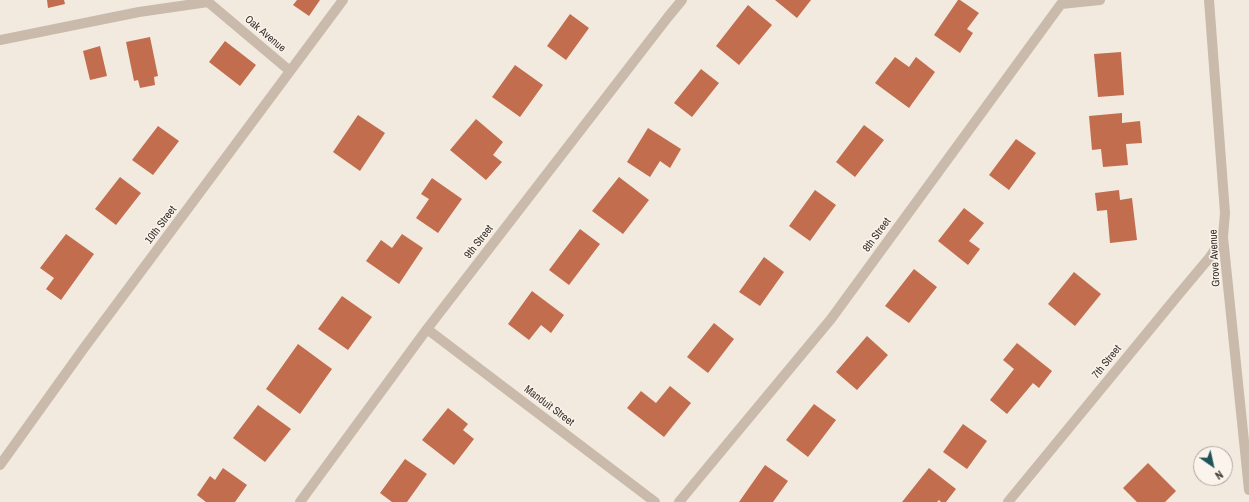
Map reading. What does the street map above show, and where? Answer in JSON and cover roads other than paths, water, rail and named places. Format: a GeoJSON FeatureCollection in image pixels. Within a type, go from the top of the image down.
{"type":"FeatureCollection","features":[{"type":"Feature","properties":{"kind":"street","name":"10th Street"},"geometry":{"type":"LineString","coordinates":[[0,465],[84,348],[343,0]]}},
{"type":"Feature","properties":{"kind":"street","name":"9th Street"},"geometry":{"type":"LineString","coordinates":[[300,502],[428,329],[682,0]]}},
{"type":"Feature","properties":{"kind":"street","name":"8th Street"},"geometry":{"type":"LineString","coordinates":[[679,502],[831,319],[1058,2],[1100,0]]}},
{"type":"Feature","properties":{"kind":"street","name":"Grove Avenue"},"geometry":{"type":"LineString","coordinates":[[1209,0],[1225,213],[1223,237],[1249,490]]}},
{"type":"Feature","properties":{"kind":"street","name":"Oak Avenue"},"geometry":{"type":"LineString","coordinates":[[208,1],[290,71]]}},
{"type":"Feature","properties":{"kind":"street"},"geometry":{"type":"LineString","coordinates":[[0,40],[139,12],[208,1]]}},
{"type":"Feature","properties":{"kind":"street","name":"7th Street"},"geometry":{"type":"LineString","coordinates":[[1008,502],[1210,257],[1223,237]]}},
{"type":"Feature","properties":{"kind":"street","name":"Manduit Street"},"geometry":{"type":"LineString","coordinates":[[428,329],[655,502]]}},
{"type":"Feature","properties":{"kind":"street"},"geometry":{"type":"LineString","coordinates":[[1240,407],[1249,414]]}}]}
